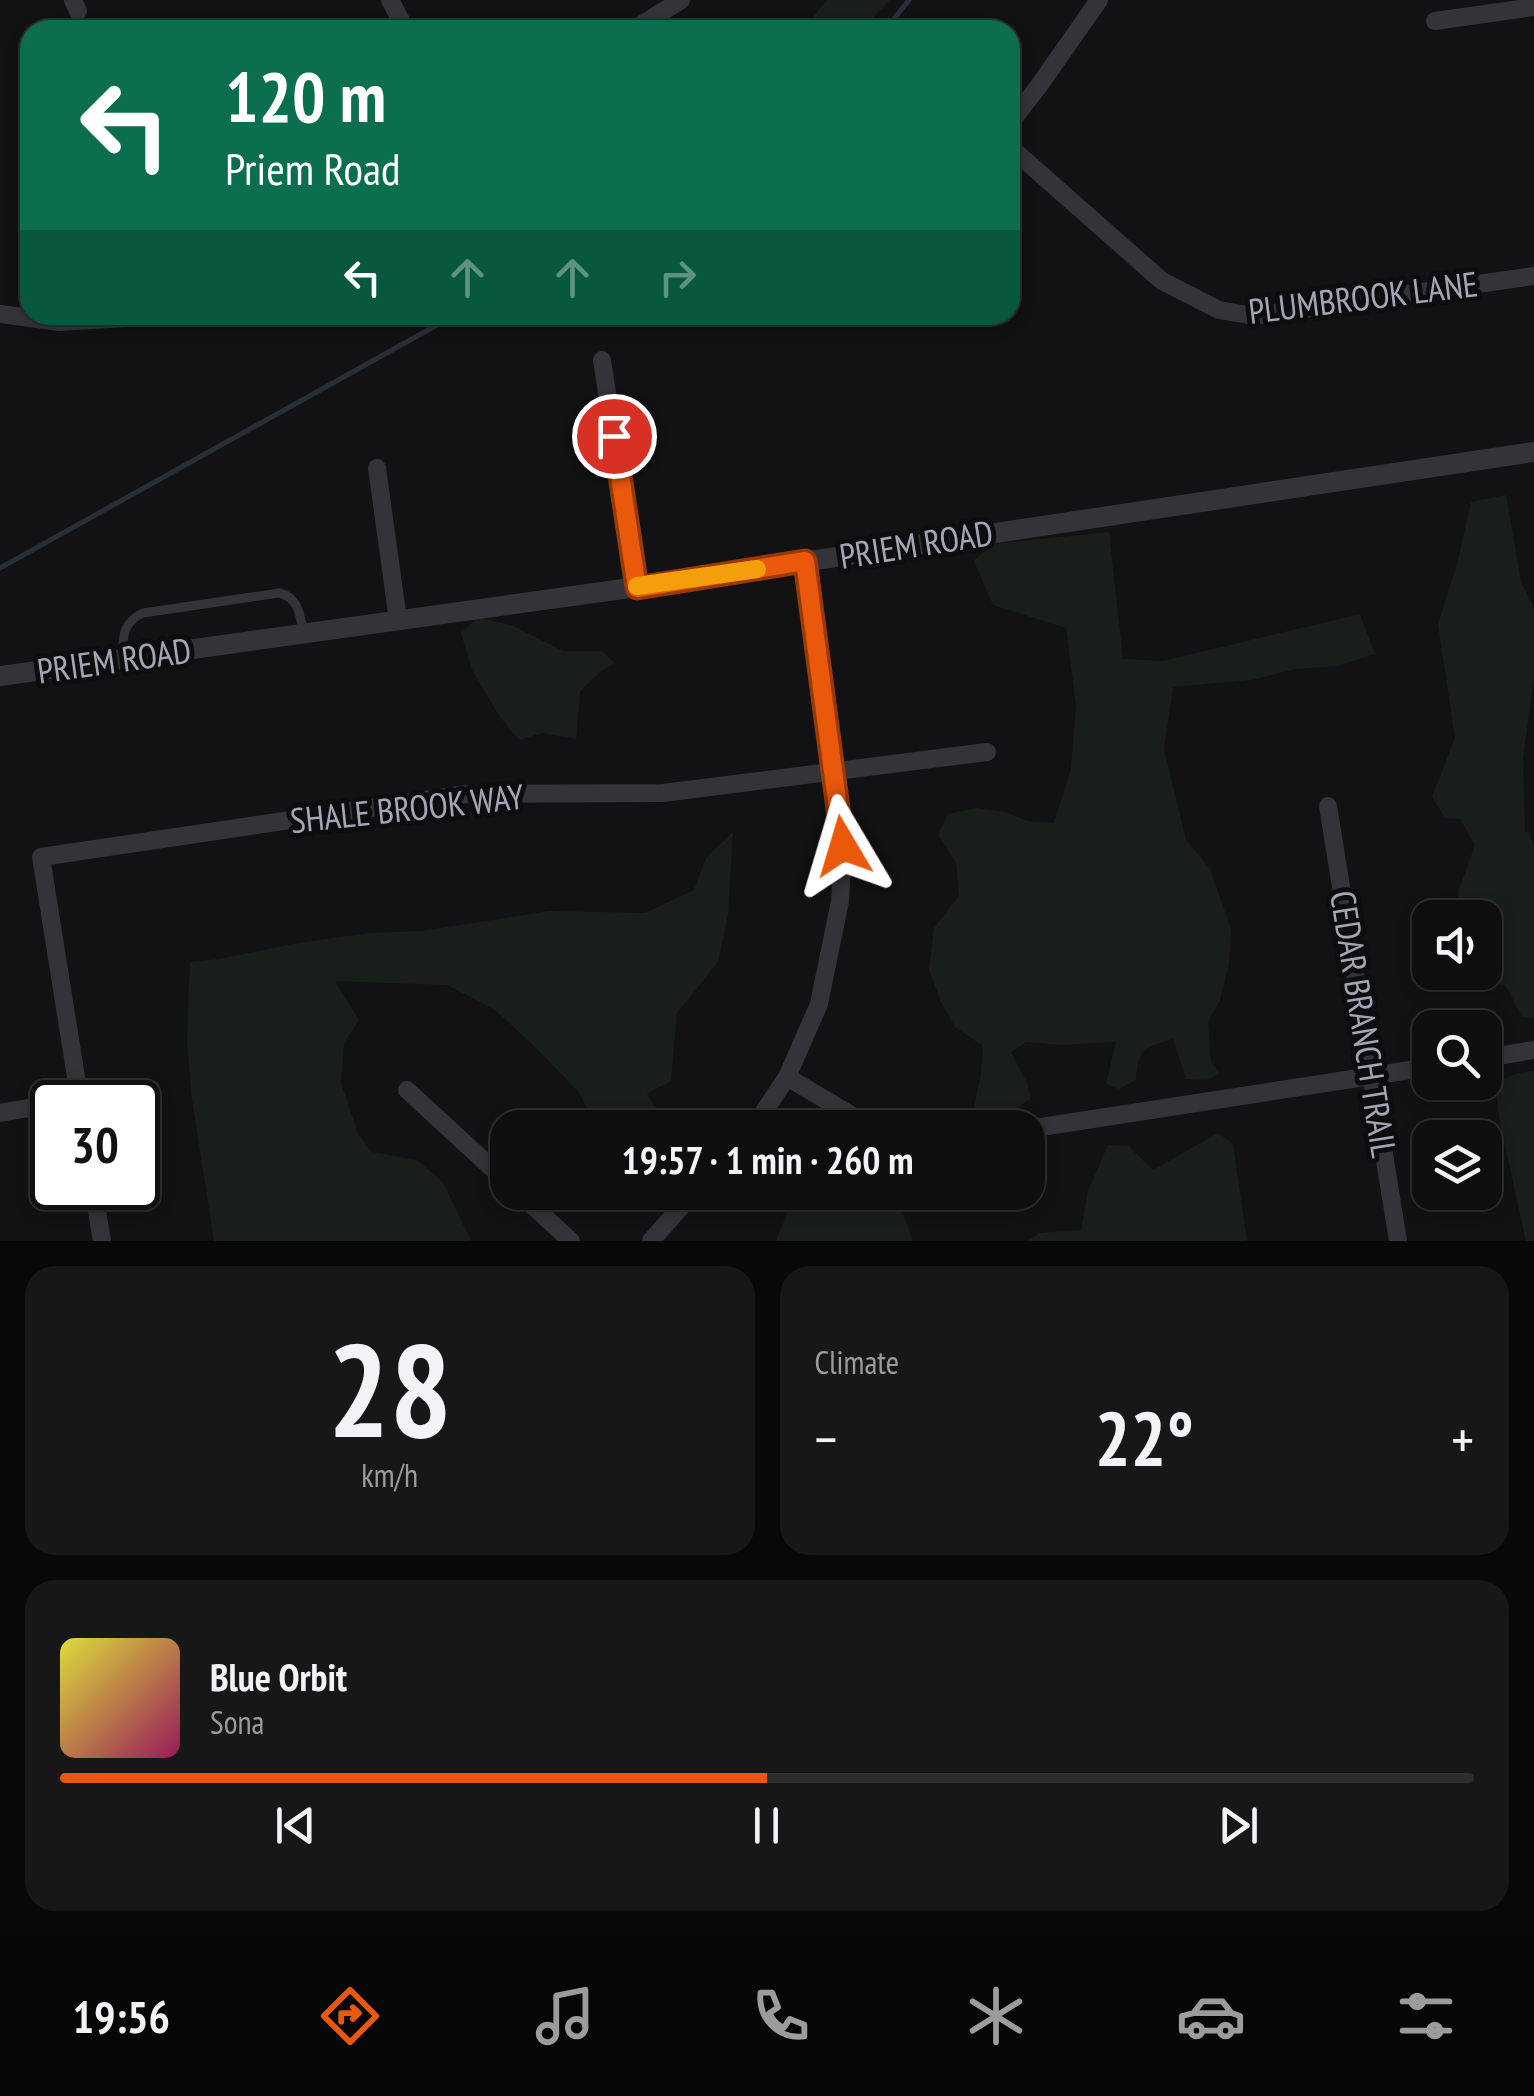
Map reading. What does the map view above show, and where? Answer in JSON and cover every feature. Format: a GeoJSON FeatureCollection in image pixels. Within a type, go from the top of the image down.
{"type":"FeatureCollection","features":[{"type":"Feature","properties":{"kind":"street"},"geometry":{"type":"LineString","coordinates":[[649,20],[680,0]]}},
{"type":"Feature","properties":{"kind":"street"},"geometry":{"type":"LineString","coordinates":[[1020,110],[1099,0]]}},
{"type":"Feature","properties":{"kind":"street"},"geometry":{"type":"LineString","coordinates":[[1435,22],[1534,7]]}},
{"type":"Feature","properties":{"kind":"street","name":"PLUMBROOK LANE"},"geometry":{"type":"LineString","coordinates":[[1020,156],[1162,281],[1219,310],[1254,316],[1534,276]]}},
{"type":"Feature","properties":{"kind":"street"},"geometry":{"type":"LineString","coordinates":[[602,360],[637,588]]}},
{"type":"Feature","properties":{"kind":"street","name":"PRIEM ROAD"},"geometry":{"type":"LineString","coordinates":[[0,676],[637,588],[1534,452]]}},
{"type":"Feature","properties":{"kind":"street"},"geometry":{"type":"LineString","coordinates":[[377,468],[398,620]]}},
{"type":"Feature","properties":{"kind":"street"},"geometry":{"type":"LineString","coordinates":[[765,1110],[786,1077],[819,1004],[840,900],[843,846],[805,561]]}},
{"type":"Feature","properties":{"kind":"street","name":"SHALE BROOK WAY"},"geometry":{"type":"LineString","coordinates":[[72,1080],[41,857],[466,794],[663,794],[987,752]]}},
{"type":"Feature","properties":{"kind":"street","name":"CEDAR BRANCH TRAIL"},"geometry":{"type":"LineString","coordinates":[[1328,806],[1398,1241]]}},
{"type":"Feature","properties":{"kind":"street"},"geometry":{"type":"LineString","coordinates":[[1502,1055],[1534,1050]]}},
{"type":"Feature","properties":{"kind":"street"},"geometry":{"type":"LineString","coordinates":[[1045,1126],[1412,1070]]}},
{"type":"Feature","properties":{"kind":"street"},"geometry":{"type":"LineString","coordinates":[[786,1077],[842,1110]]}},
{"type":"Feature","properties":{"kind":"street"},"geometry":{"type":"LineString","coordinates":[[408,1090],[490,1165]]}},
{"type":"Feature","properties":{"kind":"street"},"geometry":{"type":"LineString","coordinates":[[0,1113],[30,1108]]}},
{"type":"Feature","properties":{"kind":"street"},"geometry":{"type":"LineString","coordinates":[[97,1210],[102,1241]]}},
{"type":"Feature","properties":{"kind":"street"},"geometry":{"type":"LineString","coordinates":[[537,1210],[571,1241]]}},
{"type":"Feature","properties":{"kind":"street"},"geometry":{"type":"LineString","coordinates":[[651,1241],[678,1210]]}},
{"type":"Feature","properties":{"kind":"lane"},"geometry":{"type":"LineString","coordinates":[[122,659],[126,624],[133,617],[279,593],[294,600],[303,633]]}},
{"type":"Feature","properties":{"kind":"shaded area"},"geometry":{"type":"Polygon","coordinates":[[[827,0],[890,0],[871,20],[810,20],[827,0]]]}},
{"type":"Feature","properties":{"kind":"shaded area"},"geometry":{"type":"Polygon","coordinates":[[[1506,495],[1521,582],[1534,609],[1534,676],[1523,759],[1525,831],[1534,846],[1534,1018],[1522,1017],[1502,985],[1502,900],[1459,900],[1458,892],[1475,845],[1460,819],[1445,818],[1432,797],[1455,738],[1438,624],[1471,502],[1506,495]]]}},
{"type":"Feature","properties":{"kind":"shaded area"},"geometry":{"type":"Polygon","coordinates":[[[1109,532],[1123,659],[1163,661],[1360,614],[1375,654],[1337,666],[1173,687],[1164,749],[1186,840],[1210,869],[1231,929],[1229,963],[1220,1000],[1208,1022],[1211,1062],[1220,1074],[1206,1080],[1186,1079],[1173,1039],[1144,1051],[1138,1061],[1136,1080],[1119,1089],[1106,1084],[1116,1042],[1026,1042],[1011,1052],[1031,1098],[1014,1110],[974,1107],[983,1046],[955,1027],[929,969],[934,928],[959,896],[956,863],[938,835],[948,814],[976,808],[1006,812],[1027,821],[1054,823],[1071,769],[1076,705],[1066,628],[993,605],[974,561],[992,544],[1109,532]]]}},
{"type":"Feature","properties":{"kind":"shaded area"},"geometry":{"type":"Polygon","coordinates":[[[478,617],[513,626],[563,651],[602,651],[615,663],[580,691],[576,739],[542,733],[519,740],[500,717],[472,670],[461,633],[478,617]]]}},
{"type":"Feature","properties":{"kind":"shaded area"},"geometry":{"type":"Polygon","coordinates":[[[733,832],[728,915],[718,962],[677,1013],[671,1081],[647,1093],[656,1110],[588,1110],[578,1091],[494,1009],[447,985],[335,981],[359,1020],[344,1043],[341,1083],[358,1134],[372,1152],[417,1160],[443,1182],[471,1241],[214,1241],[187,1041],[190,962],[298,943],[369,933],[422,931],[549,911],[645,913],[694,890],[706,858],[733,832]]]}},
{"type":"Feature","properties":{"kind":"shaded area"},"geometry":{"type":"Polygon","coordinates":[[[1534,1071],[1534,1241],[1526,1241],[1497,1100],[1502,1100],[1502,1079],[1534,1071]]]}},
{"type":"Feature","properties":{"kind":"shaded area"},"geometry":{"type":"Polygon","coordinates":[[[1218,1133],[1233,1144],[1247,1241],[1027,1241],[1040,1233],[1081,1230],[1088,1191],[1108,1145],[1128,1146],[1153,1170],[1218,1133]]]}},
{"type":"Feature","properties":{"kind":"shaded area"},"geometry":{"type":"Polygon","coordinates":[[[789,1210],[902,1210],[913,1241],[776,1241],[789,1210]]]}},
{"type":"Feature","properties":{"kind":"waterway"},"geometry":{"type":"LineString","coordinates":[[893,20],[909,0]]}},
{"type":"Feature","properties":{"kind":"waterway"},"geometry":{"type":"LineString","coordinates":[[0,568],[437,325]]}},
{"type":"Feature","properties":{"kind":"slow traffic"},"geometry":{"type":"LineString","coordinates":[[637,586],[757,569]]}},
{"type":"Feature","properties":{"kind":"route"},"geometry":{"type":"LineString","coordinates":[[614,436],[637,588],[805,561],[843,846]]}}]}
